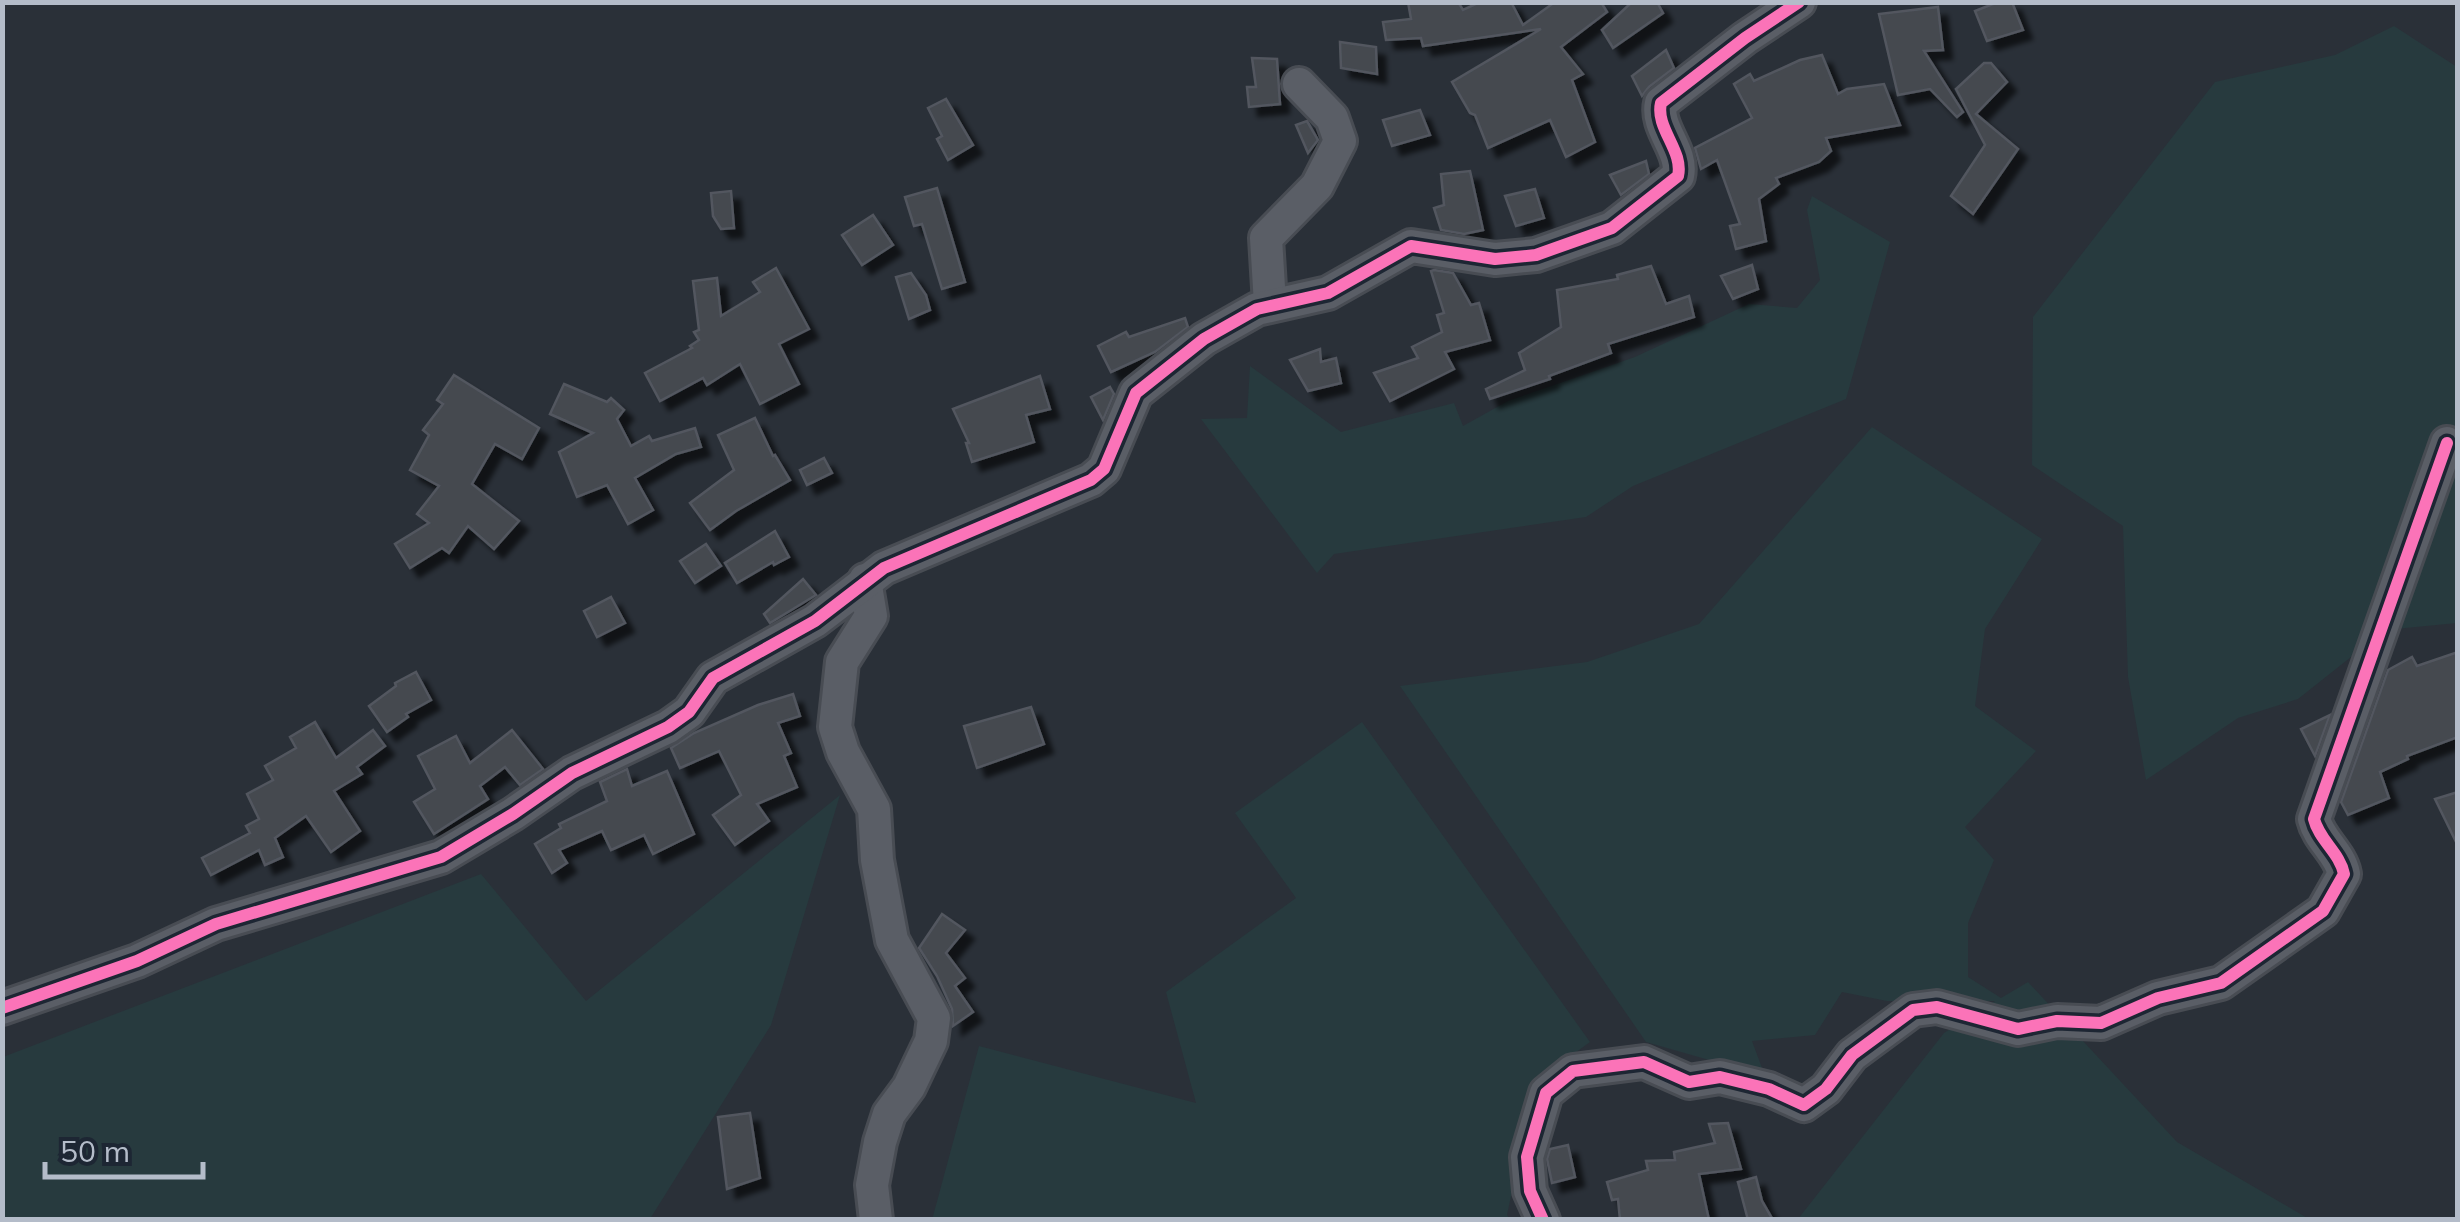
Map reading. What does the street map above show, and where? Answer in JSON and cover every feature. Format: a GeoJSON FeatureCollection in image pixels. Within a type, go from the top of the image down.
{"type":"FeatureCollection","features":[{"type":"Feature","properties":{"kind":"street"},"geometry":{"type":"LineString","coordinates":[[2,1008],[120,967],[231,919],[441,857],[572,774],[668,727],[689,712],[712,678],[815,620],[865,580],[914,554],[1092,480],[1104,469],[1136,393],[1216,331],[1270,304],[1328,293],[1411,246],[1495,259],[1515,258],[1612,228],[1678,176],[1680,164],[1660,114],[1660,103],[1799,2]]}},
{"type":"Feature","properties":{"kind":"street"},"geometry":{"type":"LineString","coordinates":[[1270,304],[1266,238],[1317,186],[1340,141],[1332,118],[1299,84]]}},
{"type":"Feature","properties":{"kind":"street"},"geometry":{"type":"LineString","coordinates":[[1543,1220],[1530,1191],[1527,1157],[1546,1093],[1574,1071],[1644,1062],[1689,1082],[1720,1077],[1769,1089],[1804,1104],[1826,1089],[1852,1055],[1914,1010],[1937,1008],[2018,1029],[2056,1021],[2101,1023],[2158,998],[2221,983],[2315,919],[2329,904],[2344,874],[2341,862],[2314,819],[2447,443]]}},
{"type":"Feature","properties":{"kind":"street"},"geometry":{"type":"LineString","coordinates":[[865,580],[871,616],[842,662],[835,727],[843,752],[874,809],[877,860],[892,940],[934,1018],[932,1041],[890,1114],[880,1142],[872,1186],[876,1220]]}},
{"type":"Feature","properties":{"kind":"green space"},"geometry":{"type":"Polygon","coordinates":[[[2394,26],[2457,67],[2457,623],[2385,630],[2298,699],[2238,718],[2146,780],[2128,677],[2123,526],[2032,465],[2033,317],[2215,82],[2335,55],[2394,26]]]}},
{"type":"Feature","properties":{"kind":"green space"},"geometry":{"type":"Polygon","coordinates":[[[1812,196],[1890,242],[1846,399],[1633,486],[1586,517],[1334,554],[1317,573],[1201,419],[1247,418],[1250,366],[1341,432],[1454,403],[1463,426],[1508,401],[1635,357],[1749,304],[1797,308],[1820,280],[1807,210],[1812,196]]]}},
{"type":"Feature","properties":{"kind":"green space"},"geometry":{"type":"Polygon","coordinates":[[[1872,427],[2042,539],[1985,629],[1975,706],[2036,751],[1965,827],[1994,860],[1968,923],[1968,977],[2001,998],[2028,982],[2177,1142],[2309,1219],[1798,1219],[1944,1033],[1995,1001],[1887,1001],[1842,992],[1815,1035],[1752,1041],[1765,1076],[1646,1042],[1400,686],[1587,662],[1699,624],[1872,427]]]}},
{"type":"Feature","properties":{"kind":"green space"},"geometry":{"type":"Polygon","coordinates":[[[1362,722],[1590,1042],[1535,1082],[1507,1215],[1510,1219],[932,1220],[979,1046],[1196,1103],[1166,992],[1296,898],[1235,813],[1362,722]]]}},
{"type":"Feature","properties":{"kind":"green space"},"geometry":{"type":"Polygon","coordinates":[[[840,795],[771,1025],[650,1219],[3,1219],[3,1057],[481,874],[586,1001],[840,795]]]}},
{"type":"Feature","properties":{"kind":"building"},"geometry":{"type":"Polygon","coordinates":[[[1408,2],[1458,2],[1463,10],[1480,2],[1511,2],[1523,25],[1555,2],[1601,2],[1607,12],[1561,47],[1583,74],[1572,80],[1595,142],[1566,157],[1550,120],[1488,148],[1475,115],[1452,82],[1541,29],[1423,46],[1421,38],[1386,40],[1383,22],[1411,19],[1408,2]]]}},
{"type":"Feature","properties":{"kind":"building"},"geometry":{"type":"Polygon","coordinates":[[[1632,2],[1657,2],[1663,13],[1613,48],[1602,30],[1632,2]]]}},
{"type":"Feature","properties":{"kind":"building"},"geometry":{"type":"Polygon","coordinates":[[[1998,2],[2012,2],[2023,30],[1987,41],[1975,11],[1998,2]]]}},
{"type":"Feature","properties":{"kind":"building"},"geometry":{"type":"Polygon","coordinates":[[[1938,7],[1943,50],[1924,51],[1963,112],[1957,117],[1930,89],[1898,95],[1879,14],[1938,7]]]}},
{"type":"Feature","properties":{"kind":"building"},"geometry":{"type":"Polygon","coordinates":[[[1340,42],[1376,47],[1377,74],[1341,68],[1340,42]]]}},
{"type":"Feature","properties":{"kind":"building"},"geometry":{"type":"Polygon","coordinates":[[[1666,50],[1674,68],[1642,96],[1632,76],[1666,50]]]}},
{"type":"Feature","properties":{"kind":"building"},"geometry":{"type":"Polygon","coordinates":[[[1822,55],[1838,94],[1884,84],[1900,125],[1826,138],[1831,151],[1819,162],[1776,178],[1779,184],[1759,199],[1766,241],[1736,249],[1730,226],[1740,224],[1717,160],[1701,169],[1695,148],[1752,118],[1734,84],[1750,74],[1754,81],[1800,60],[1822,55]]]}},
{"type":"Feature","properties":{"kind":"building"},"geometry":{"type":"Polygon","coordinates":[[[1252,58],[1277,59],[1280,104],[1249,107],[1247,87],[1256,87],[1252,58]]]}},
{"type":"Feature","properties":{"kind":"building"},"geometry":{"type":"Polygon","coordinates":[[[1984,63],[1991,63],[2007,82],[1976,114],[2018,149],[1973,214],[1951,196],[1985,145],[1956,89],[1984,63]]]}},
{"type":"Feature","properties":{"kind":"building"},"geometry":{"type":"Polygon","coordinates":[[[946,99],[973,145],[948,160],[937,139],[942,136],[928,108],[946,99]]]}},
{"type":"Feature","properties":{"kind":"building"},"geometry":{"type":"Polygon","coordinates":[[[1420,110],[1430,135],[1392,146],[1383,120],[1420,110]]]}},
{"type":"Feature","properties":{"kind":"building"},"geometry":{"type":"Polygon","coordinates":[[[1307,121],[1318,140],[1308,153],[1296,125],[1307,121]]]}},
{"type":"Feature","properties":{"kind":"building"},"geometry":{"type":"Polygon","coordinates":[[[1646,161],[1649,174],[1621,195],[1610,175],[1646,161]]]}},
{"type":"Feature","properties":{"kind":"building"},"geometry":{"type":"Polygon","coordinates":[[[1470,171],[1483,230],[1464,234],[1441,230],[1434,208],[1444,205],[1441,174],[1470,171]]]}},
{"type":"Feature","properties":{"kind":"building"},"geometry":{"type":"Polygon","coordinates":[[[937,188],[965,282],[942,289],[922,224],[914,226],[905,197],[937,188]]]}},
{"type":"Feature","properties":{"kind":"building"},"geometry":{"type":"Polygon","coordinates":[[[1535,189],[1544,218],[1516,226],[1505,196],[1535,189]]]}},
{"type":"Feature","properties":{"kind":"building"},"geometry":{"type":"Polygon","coordinates":[[[731,191],[734,228],[721,229],[713,216],[711,193],[731,191]]]}},
{"type":"Feature","properties":{"kind":"building"},"geometry":{"type":"Polygon","coordinates":[[[873,215],[893,245],[862,265],[842,235],[873,215]]]}},
{"type":"Feature","properties":{"kind":"building"},"geometry":{"type":"Polygon","coordinates":[[[1752,265],[1758,289],[1733,299],[1721,276],[1752,265]]]}},
{"type":"Feature","properties":{"kind":"building"},"geometry":{"type":"Polygon","coordinates":[[[1651,266],[1666,304],[1689,296],[1694,317],[1608,344],[1611,353],[1490,399],[1486,389],[1525,370],[1519,353],[1561,327],[1557,290],[1618,279],[1617,275],[1651,266]]]}},
{"type":"Feature","properties":{"kind":"building"},"geometry":{"type":"Polygon","coordinates":[[[776,268],[809,329],[779,344],[799,384],[760,404],[740,364],[707,385],[703,378],[660,401],[645,373],[692,348],[699,340],[694,332],[699,330],[693,281],[717,278],[721,316],[760,292],[753,282],[776,268]]]}},
{"type":"Feature","properties":{"kind":"building"},"geometry":{"type":"Polygon","coordinates":[[[1431,271],[1453,273],[1471,305],[1479,303],[1490,340],[1445,352],[1454,369],[1390,401],[1374,373],[1418,358],[1412,347],[1442,332],[1437,315],[1444,313],[1431,271]]]}},
{"type":"Feature","properties":{"kind":"building"},"geometry":{"type":"Polygon","coordinates":[[[911,273],[926,295],[930,310],[909,319],[896,277],[911,273]]]}},
{"type":"Feature","properties":{"kind":"building"},"geometry":{"type":"Polygon","coordinates":[[[1185,318],[1188,327],[1155,352],[1111,372],[1098,346],[1126,332],[1129,337],[1185,318]]]}},
{"type":"Feature","properties":{"kind":"building"},"geometry":{"type":"Polygon","coordinates":[[[1320,349],[1321,362],[1336,358],[1341,383],[1308,391],[1290,360],[1320,349]]]}},
{"type":"Feature","properties":{"kind":"building"},"geometry":{"type":"Polygon","coordinates":[[[454,375],[539,428],[522,459],[495,444],[472,484],[519,521],[494,549],[468,526],[449,553],[442,548],[410,568],[395,544],[429,523],[417,514],[439,486],[410,470],[429,435],[423,430],[443,404],[437,400],[454,375]]]}},
{"type":"Feature","properties":{"kind":"building"},"geometry":{"type":"Polygon","coordinates":[[[1040,376],[1050,409],[1026,415],[1034,442],[972,462],[969,443],[953,409],[1040,376]]]}},
{"type":"Feature","properties":{"kind":"building"},"geometry":{"type":"Polygon","coordinates":[[[564,384],[607,402],[611,398],[624,410],[617,419],[631,446],[649,436],[652,441],[695,428],[701,447],[676,454],[635,478],[653,510],[628,524],[607,485],[577,497],[559,452],[593,433],[550,414],[564,384]]]}},
{"type":"Feature","properties":{"kind":"building"},"geometry":{"type":"Polygon","coordinates":[[[1110,387],[1114,394],[1103,420],[1091,397],[1110,387]]]}},
{"type":"Feature","properties":{"kind":"building"},"geometry":{"type":"Polygon","coordinates":[[[755,418],[773,456],[790,480],[710,530],[690,503],[734,470],[718,435],[755,418]]]}},
{"type":"Feature","properties":{"kind":"building"},"geometry":{"type":"Polygon","coordinates":[[[824,458],[832,473],[807,485],[800,470],[824,458]]]}},
{"type":"Feature","properties":{"kind":"building"},"geometry":{"type":"Polygon","coordinates":[[[775,531],[789,557],[737,583],[725,563],[775,531]]]}},
{"type":"Feature","properties":{"kind":"building"},"geometry":{"type":"Polygon","coordinates":[[[706,544],[721,566],[695,583],[680,561],[706,544]]]}},
{"type":"Feature","properties":{"kind":"building"},"geometry":{"type":"Polygon","coordinates":[[[803,579],[816,595],[770,623],[764,614],[803,579]]]}},
{"type":"Feature","properties":{"kind":"building"},"geometry":{"type":"Polygon","coordinates":[[[611,597],[625,623],[597,637],[584,611],[611,597]]]}},
{"type":"Feature","properties":{"kind":"building"},"geometry":{"type":"Polygon","coordinates":[[[2458,652],[2458,737],[2407,756],[2408,759],[2380,772],[2389,798],[2348,815],[2341,802],[2388,670],[2412,657],[2417,666],[2458,652]]]}},
{"type":"Feature","properties":{"kind":"building"},"geometry":{"type":"Polygon","coordinates":[[[416,672],[431,700],[406,714],[408,717],[387,732],[369,706],[395,683],[416,672]]]}},
{"type":"Feature","properties":{"kind":"building"},"geometry":{"type":"Polygon","coordinates":[[[793,694],[800,716],[778,723],[791,753],[784,756],[797,787],[757,804],[769,821],[735,845],[713,815],[741,795],[719,751],[680,768],[671,748],[694,733],[793,694]]]}},
{"type":"Feature","properties":{"kind":"building"},"geometry":{"type":"Polygon","coordinates":[[[1031,707],[1044,744],[977,768],[964,726],[1031,707]]]}},
{"type":"Feature","properties":{"kind":"building"},"geometry":{"type":"Polygon","coordinates":[[[2330,715],[2315,756],[2301,729],[2330,715]]]}},
{"type":"Feature","properties":{"kind":"building"},"geometry":{"type":"Polygon","coordinates":[[[315,722],[336,758],[373,730],[385,746],[357,767],[362,774],[334,791],[360,831],[331,852],[306,816],[275,838],[283,857],[265,865],[259,850],[211,875],[202,858],[250,833],[246,826],[259,819],[247,794],[273,780],[265,766],[296,748],[290,737],[315,722]]]}},
{"type":"Feature","properties":{"kind":"building"},"geometry":{"type":"Polygon","coordinates":[[[512,730],[543,769],[520,785],[505,767],[480,786],[488,799],[434,834],[414,802],[435,789],[418,756],[456,736],[470,763],[512,730]]]}},
{"type":"Feature","properties":{"kind":"building"},"geometry":{"type":"Polygon","coordinates":[[[627,769],[632,786],[667,771],[694,834],[653,854],[644,835],[611,850],[602,831],[559,850],[567,863],[552,873],[535,844],[561,828],[559,824],[607,801],[600,782],[627,769]]]}},
{"type":"Feature","properties":{"kind":"building"},"geometry":{"type":"Polygon","coordinates":[[[2458,792],[2458,846],[2435,799],[2458,792]]]}},
{"type":"Feature","properties":{"kind":"building"},"geometry":{"type":"Polygon","coordinates":[[[942,914],[965,930],[946,953],[965,978],[955,986],[973,1012],[953,1026],[952,1009],[919,948],[942,914]]]}},
{"type":"Feature","properties":{"kind":"building"},"geometry":{"type":"Polygon","coordinates":[[[750,1113],[760,1178],[727,1189],[718,1117],[750,1113]]]}},
{"type":"Feature","properties":{"kind":"building"},"geometry":{"type":"Polygon","coordinates":[[[1728,1123],[1741,1169],[1699,1174],[1709,1220],[1620,1220],[1618,1199],[1612,1200],[1607,1182],[1648,1170],[1646,1161],[1675,1160],[1674,1152],[1715,1143],[1709,1124],[1728,1123]]]}},
{"type":"Feature","properties":{"kind":"building"},"geometry":{"type":"Polygon","coordinates":[[[1568,1145],[1575,1177],[1552,1183],[1547,1159],[1550,1149],[1568,1145]]]}},
{"type":"Feature","properties":{"kind":"building"},"geometry":{"type":"Polygon","coordinates":[[[1756,1177],[1762,1201],[1773,1220],[1748,1220],[1738,1182],[1756,1177]]]}},
{"type":"Feature","properties":{"kind":"cycle path"},"geometry":{"type":"LineString","coordinates":[[2,1008],[137,961],[216,924],[441,857],[572,773],[668,727],[689,712],[713,678],[815,621],[884,568],[1091,480],[1104,469],[1136,393],[1204,339],[1257,309],[1328,293],[1411,246],[1495,259],[1536,255],[1612,228],[1678,176],[1677,158],[1662,121],[1661,103],[1799,2]]}},
{"type":"Feature","properties":{"kind":"cycle path"},"geometry":{"type":"LineString","coordinates":[[1543,1220],[1530,1191],[1527,1157],[1546,1093],[1573,1071],[1644,1062],[1689,1082],[1720,1077],[1769,1089],[1804,1105],[1826,1089],[1852,1055],[1913,1010],[1937,1007],[2018,1029],[2057,1021],[2101,1023],[2158,998],[2221,983],[2323,911],[2344,874],[2314,819],[2447,443]]}}]}
